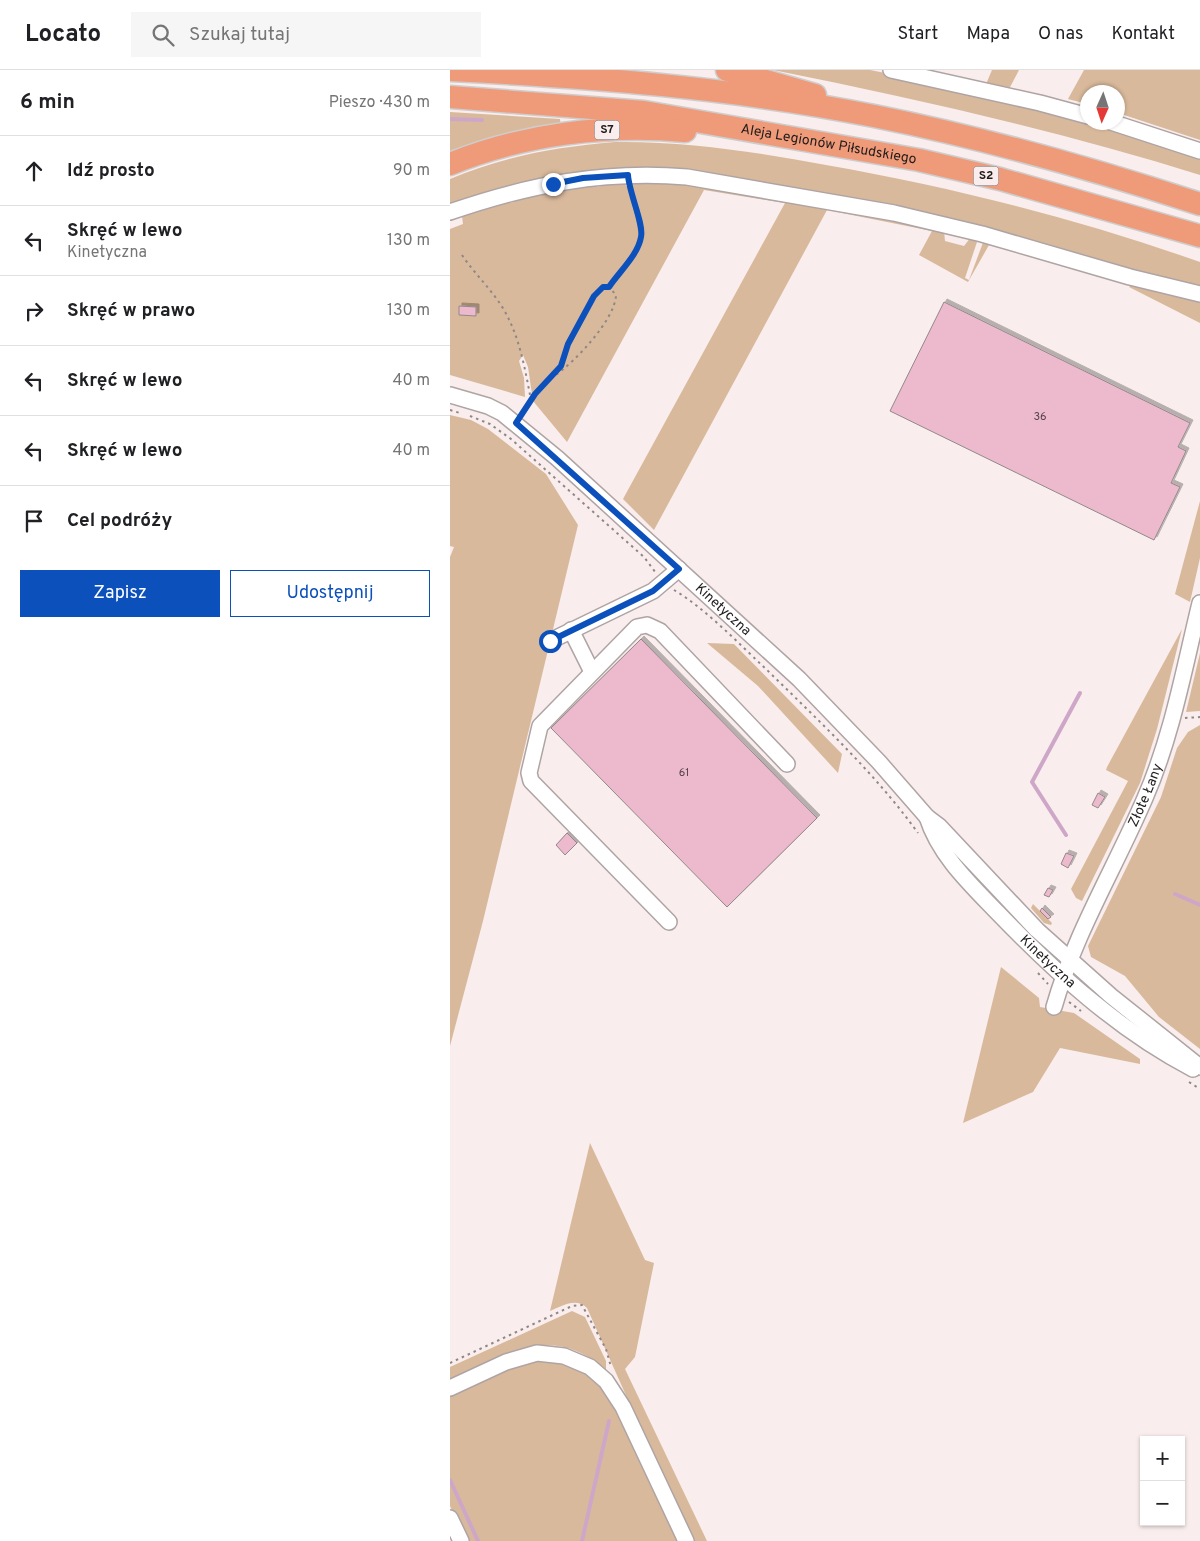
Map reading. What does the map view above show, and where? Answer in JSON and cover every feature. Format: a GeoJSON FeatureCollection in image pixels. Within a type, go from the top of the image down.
{"type":"FeatureCollection","features":[{"type":"Feature","properties":{"kind":"highway"},"geometry":{"type":"LineString","coordinates":[[450,70],[673,86],[872,116],[1031,152],[1200,204]]}},
{"type":"Feature","properties":{"kind":"highway"},"geometry":{"type":"LineString","coordinates":[[727,70],[791,87],[872,116]]}},
{"type":"Feature","properties":{"kind":"highway","name":"Aleja Legionów Piłsudskiego"},"geometry":{"type":"LineString","coordinates":[[450,96],[644,112],[919,160],[1000,179],[1200,236]]}},
{"type":"Feature","properties":{"kind":"highway","name":"S7"},"geometry":{"type":"LineString","coordinates":[[450,164],[528,140],[588,131],[644,129],[726,134],[768,134]]}},
{"type":"Feature","properties":{"kind":"street"},"geometry":{"type":"LineString","coordinates":[[892,70],[1080,114]]}},
{"type":"Feature","properties":{"kind":"street"},"geometry":{"type":"LineString","coordinates":[[1125,127],[1200,151]]}},
{"type":"Feature","properties":{"kind":"street"},"geometry":{"type":"LineString","coordinates":[[450,212],[491,198],[583,178],[660,175],[702,179],[894,213],[982,234],[1130,277],[1200,294]]}},
{"type":"Feature","properties":{"kind":"street","name":"Kinetyczna"},"geometry":{"type":"LineString","coordinates":[[450,395],[488,406],[516,423],[679,569],[799,680],[879,762],[927,818],[939,826],[1021,913],[1134,1016],[1200,1067]]}},
{"type":"Feature","properties":{"kind":"street"},"geometry":{"type":"LineString","coordinates":[[550,641],[653,591],[666,582],[679,569]]}},
{"type":"Feature","properties":{"kind":"street","name":"Złote Łany"},"geometry":{"type":"LineString","coordinates":[[1056,999],[1069,958],[1146,797],[1164,750],[1200,604]]}},
{"type":"Feature","properties":{"kind":"street"},"geometry":{"type":"LineString","coordinates":[[669,922],[529,778],[540,726],[637,627],[647,625],[656,628],[787,764]]}},
{"type":"Feature","properties":{"kind":"street"},"geometry":{"type":"LineString","coordinates":[[571,630],[592,672]]}},
{"type":"Feature","properties":{"kind":"street","name":"Kinetyczna"},"geometry":{"type":"LineString","coordinates":[[927,818],[935,838],[957,870],[1017,933],[1123,1027],[1148,1044],[1200,1072]]}},
{"type":"Feature","properties":{"kind":"street"},"geometry":{"type":"LineString","coordinates":[[450,1388],[527,1354],[546,1353],[580,1361],[598,1373],[612,1389],[623,1407],[686,1541]]}},
{"type":"Feature","properties":{"kind":"street"},"geometry":{"type":"LineString","coordinates":[[450,1518],[461,1541]]}},
{"type":"Feature","properties":{"kind":"path"},"geometry":{"type":"LineString","coordinates":[[609,287],[637,249],[642,235],[629,191],[628,175]]}},
{"type":"Feature","properties":{"kind":"path"},"geometry":{"type":"LineString","coordinates":[[462,255],[496,298],[509,319],[518,343],[531,400]]}},
{"type":"Feature","properties":{"kind":"path"},"geometry":{"type":"LineString","coordinates":[[516,423],[531,400],[561,366],[568,344],[594,296],[603,287],[609,287],[616,295],[616,302],[601,329],[568,367],[554,376]]}},
{"type":"Feature","properties":{"kind":"path"},"geometry":{"type":"LineString","coordinates":[[450,410],[490,424],[511,439],[644,558],[666,582],[748,653],[820,722],[890,797],[920,836]]}},
{"type":"Feature","properties":{"kind":"path"},"geometry":{"type":"LineString","coordinates":[[1038,972],[1056,999],[1081,1011]]}},
{"type":"Feature","properties":{"kind":"path"},"geometry":{"type":"LineString","coordinates":[[1184,1079],[1200,1089]]}},
{"type":"Feature","properties":{"kind":"path"},"geometry":{"type":"LineString","coordinates":[[450,1363],[572,1306],[582,1306],[606,1348],[612,1370],[612,1389]]}},
{"type":"Feature","properties":{"kind":"shaded area"},"geometry":{"type":"Polygon","coordinates":[[[773,70],[870,70],[931,82],[1080,119],[1080,130],[1117,130],[1200,156],[1200,175],[1041,130],[881,92],[773,70]]]}},
{"type":"Feature","properties":{"kind":"shaded area"},"geometry":{"type":"Polygon","coordinates":[[[992,70],[1019,70],[1009,89],[986,84],[992,70]]]}},
{"type":"Feature","properties":{"kind":"shaded area"},"geometry":{"type":"Polygon","coordinates":[[[1084,70],[1200,70],[1200,140],[1125,115],[1125,85],[1080,85],[1080,102],[1068,99],[1084,70]]]}},
{"type":"Feature","properties":{"kind":"shaded area"},"geometry":{"type":"Polygon","coordinates":[[[450,112],[560,119],[561,127],[450,156],[450,112]]]}},
{"type":"Feature","properties":{"kind":"shaded area"},"geometry":{"type":"Polygon","coordinates":[[[615,142],[668,143],[720,148],[873,174],[968,194],[1061,218],[1200,262],[1200,289],[1086,259],[676,172],[450,207],[450,179],[470,171],[531,154],[615,142]]]}},
{"type":"Feature","properties":{"kind":"shaded area"},"geometry":{"type":"Polygon","coordinates":[[[675,180],[785,197],[944,231],[945,241],[964,246],[971,237],[976,239],[977,242],[965,278],[969,280],[984,240],[1122,279],[1123,283],[989,245],[968,282],[919,255],[932,231],[827,210],[654,530],[623,499],[785,203],[704,190],[567,442],[533,401],[528,367],[523,355],[519,361],[524,378],[525,397],[450,375],[450,229],[463,224],[462,216],[507,200],[510,203],[514,202],[515,198],[562,188],[564,191],[569,190],[570,186],[596,183],[597,187],[601,186],[602,182],[625,182],[626,186],[631,185],[631,182],[675,180]]]}},
{"type":"Feature","properties":{"kind":"shaded area"},"geometry":{"type":"Polygon","coordinates":[[[1132,284],[1200,297],[1200,323],[1129,287],[1132,284]]]}},
{"type":"Feature","properties":{"kind":"shaded area"},"geometry":{"type":"Polygon","coordinates":[[[450,415],[471,420],[488,429],[546,474],[578,525],[483,921],[450,1046],[450,557],[454,547],[450,546],[450,415]]]}},
{"type":"Feature","properties":{"kind":"shaded area"},"geometry":{"type":"Polygon","coordinates":[[[1200,501],[1200,558],[1190,602],[1175,594],[1200,501]]]}},
{"type":"Feature","properties":{"kind":"shaded area"},"geometry":{"type":"Polygon","coordinates":[[[1182,629],[1157,729],[1140,783],[1082,901],[1076,898],[1071,889],[1128,781],[1106,770],[1107,767],[1182,629]]]}},
{"type":"Feature","properties":{"kind":"shaded area"},"geometry":{"type":"Polygon","coordinates":[[[707,643],[734,644],[842,754],[838,773],[758,686],[707,643]]]}},
{"type":"Feature","properties":{"kind":"shaded area"},"geometry":{"type":"Polygon","coordinates":[[[1200,653],[1200,711],[1186,712],[1200,653]]]}},
{"type":"Feature","properties":{"kind":"shaded area"},"geometry":{"type":"Polygon","coordinates":[[[1200,725],[1200,1049],[1159,1017],[1125,976],[1091,957],[1088,946],[1161,797],[1177,748],[1188,732],[1200,725]]]}},
{"type":"Feature","properties":{"kind":"shaded area"},"geometry":{"type":"Polygon","coordinates":[[[1033,904],[1052,923],[1051,925],[1044,923],[1031,908],[1033,904]]]}},
{"type":"Feature","properties":{"kind":"shaded area"},"geometry":{"type":"Polygon","coordinates":[[[1001,967],[1039,998],[1040,1007],[1074,1013],[1140,1059],[1140,1064],[1060,1048],[1033,1092],[963,1123],[1001,967]]]}},
{"type":"Feature","properties":{"kind":"shaded area"},"geometry":{"type":"Polygon","coordinates":[[[590,1143],[645,1260],[654,1263],[635,1357],[625,1369],[707,1541],[691,1541],[587,1308],[574,1303],[550,1311],[590,1143]]]}},
{"type":"Feature","properties":{"kind":"shaded area"},"geometry":{"type":"Polygon","coordinates":[[[572,1311],[585,1317],[606,1361],[606,1370],[586,1356],[566,1348],[547,1345],[528,1347],[509,1353],[450,1380],[450,1367],[572,1311]]]}},
{"type":"Feature","properties":{"kind":"shaded area"},"geometry":{"type":"Polygon","coordinates":[[[540,1361],[573,1367],[590,1377],[602,1389],[627,1429],[639,1453],[678,1541],[466,1541],[450,1506],[450,1396],[516,1366],[540,1361]]]}},
{"type":"Feature","properties":{"kind":"building"},"geometry":{"type":"Polygon","coordinates":[[[944,302],[1190,423],[1178,447],[1186,451],[1171,483],[1180,487],[1154,540],[890,411],[944,302]]]}},
{"type":"Feature","properties":{"kind":"building"},"geometry":{"type":"Polygon","coordinates":[[[459,306],[476,307],[476,316],[459,315],[459,306]]]}},
{"type":"Feature","properties":{"kind":"building"},"geometry":{"type":"Polygon","coordinates":[[[641,639],[817,818],[727,907],[551,728],[641,639]]]}},
{"type":"Feature","properties":{"kind":"building"},"geometry":{"type":"Polygon","coordinates":[[[1098,793],[1105,797],[1098,808],[1092,805],[1098,793]]]}},
{"type":"Feature","properties":{"kind":"building"},"geometry":{"type":"Polygon","coordinates":[[[567,833],[577,843],[565,855],[556,845],[567,833]]]}},
{"type":"Feature","properties":{"kind":"building"},"geometry":{"type":"Polygon","coordinates":[[[1066,853],[1074,856],[1068,868],[1061,864],[1066,853]]]}},
{"type":"Feature","properties":{"kind":"building"},"geometry":{"type":"Polygon","coordinates":[[[1048,888],[1053,890],[1049,897],[1044,895],[1048,888]]]}},
{"type":"Feature","properties":{"kind":"building"},"geometry":{"type":"Polygon","coordinates":[[[1042,908],[1051,917],[1048,919],[1040,911],[1042,908]]]}},
{"type":"Feature","properties":{"kind":"waterway"},"geometry":{"type":"LineString","coordinates":[[450,119],[482,120]]}},
{"type":"Feature","properties":{"kind":"waterway"},"geometry":{"type":"LineString","coordinates":[[1066,835],[1032,782],[1080,693]]}},
{"type":"Feature","properties":{"kind":"waterway"},"geometry":{"type":"LineString","coordinates":[[1175,894],[1200,905]]}},
{"type":"Feature","properties":{"kind":"waterway"},"geometry":{"type":"LineString","coordinates":[[582,1541],[609,1421]]}},
{"type":"Feature","properties":{"kind":"waterway"},"geometry":{"type":"LineString","coordinates":[[450,1480],[478,1541]]}},
{"type":"Feature","properties":{"kind":"route"},"geometry":{"type":"LineString","coordinates":[[550,641],[653,591],[679,569],[516,423],[535,394],[554,376],[561,366],[568,344],[594,296],[603,287],[609,287],[637,249],[642,235],[629,191],[628,175],[583,178],[553,184]]}}]}
